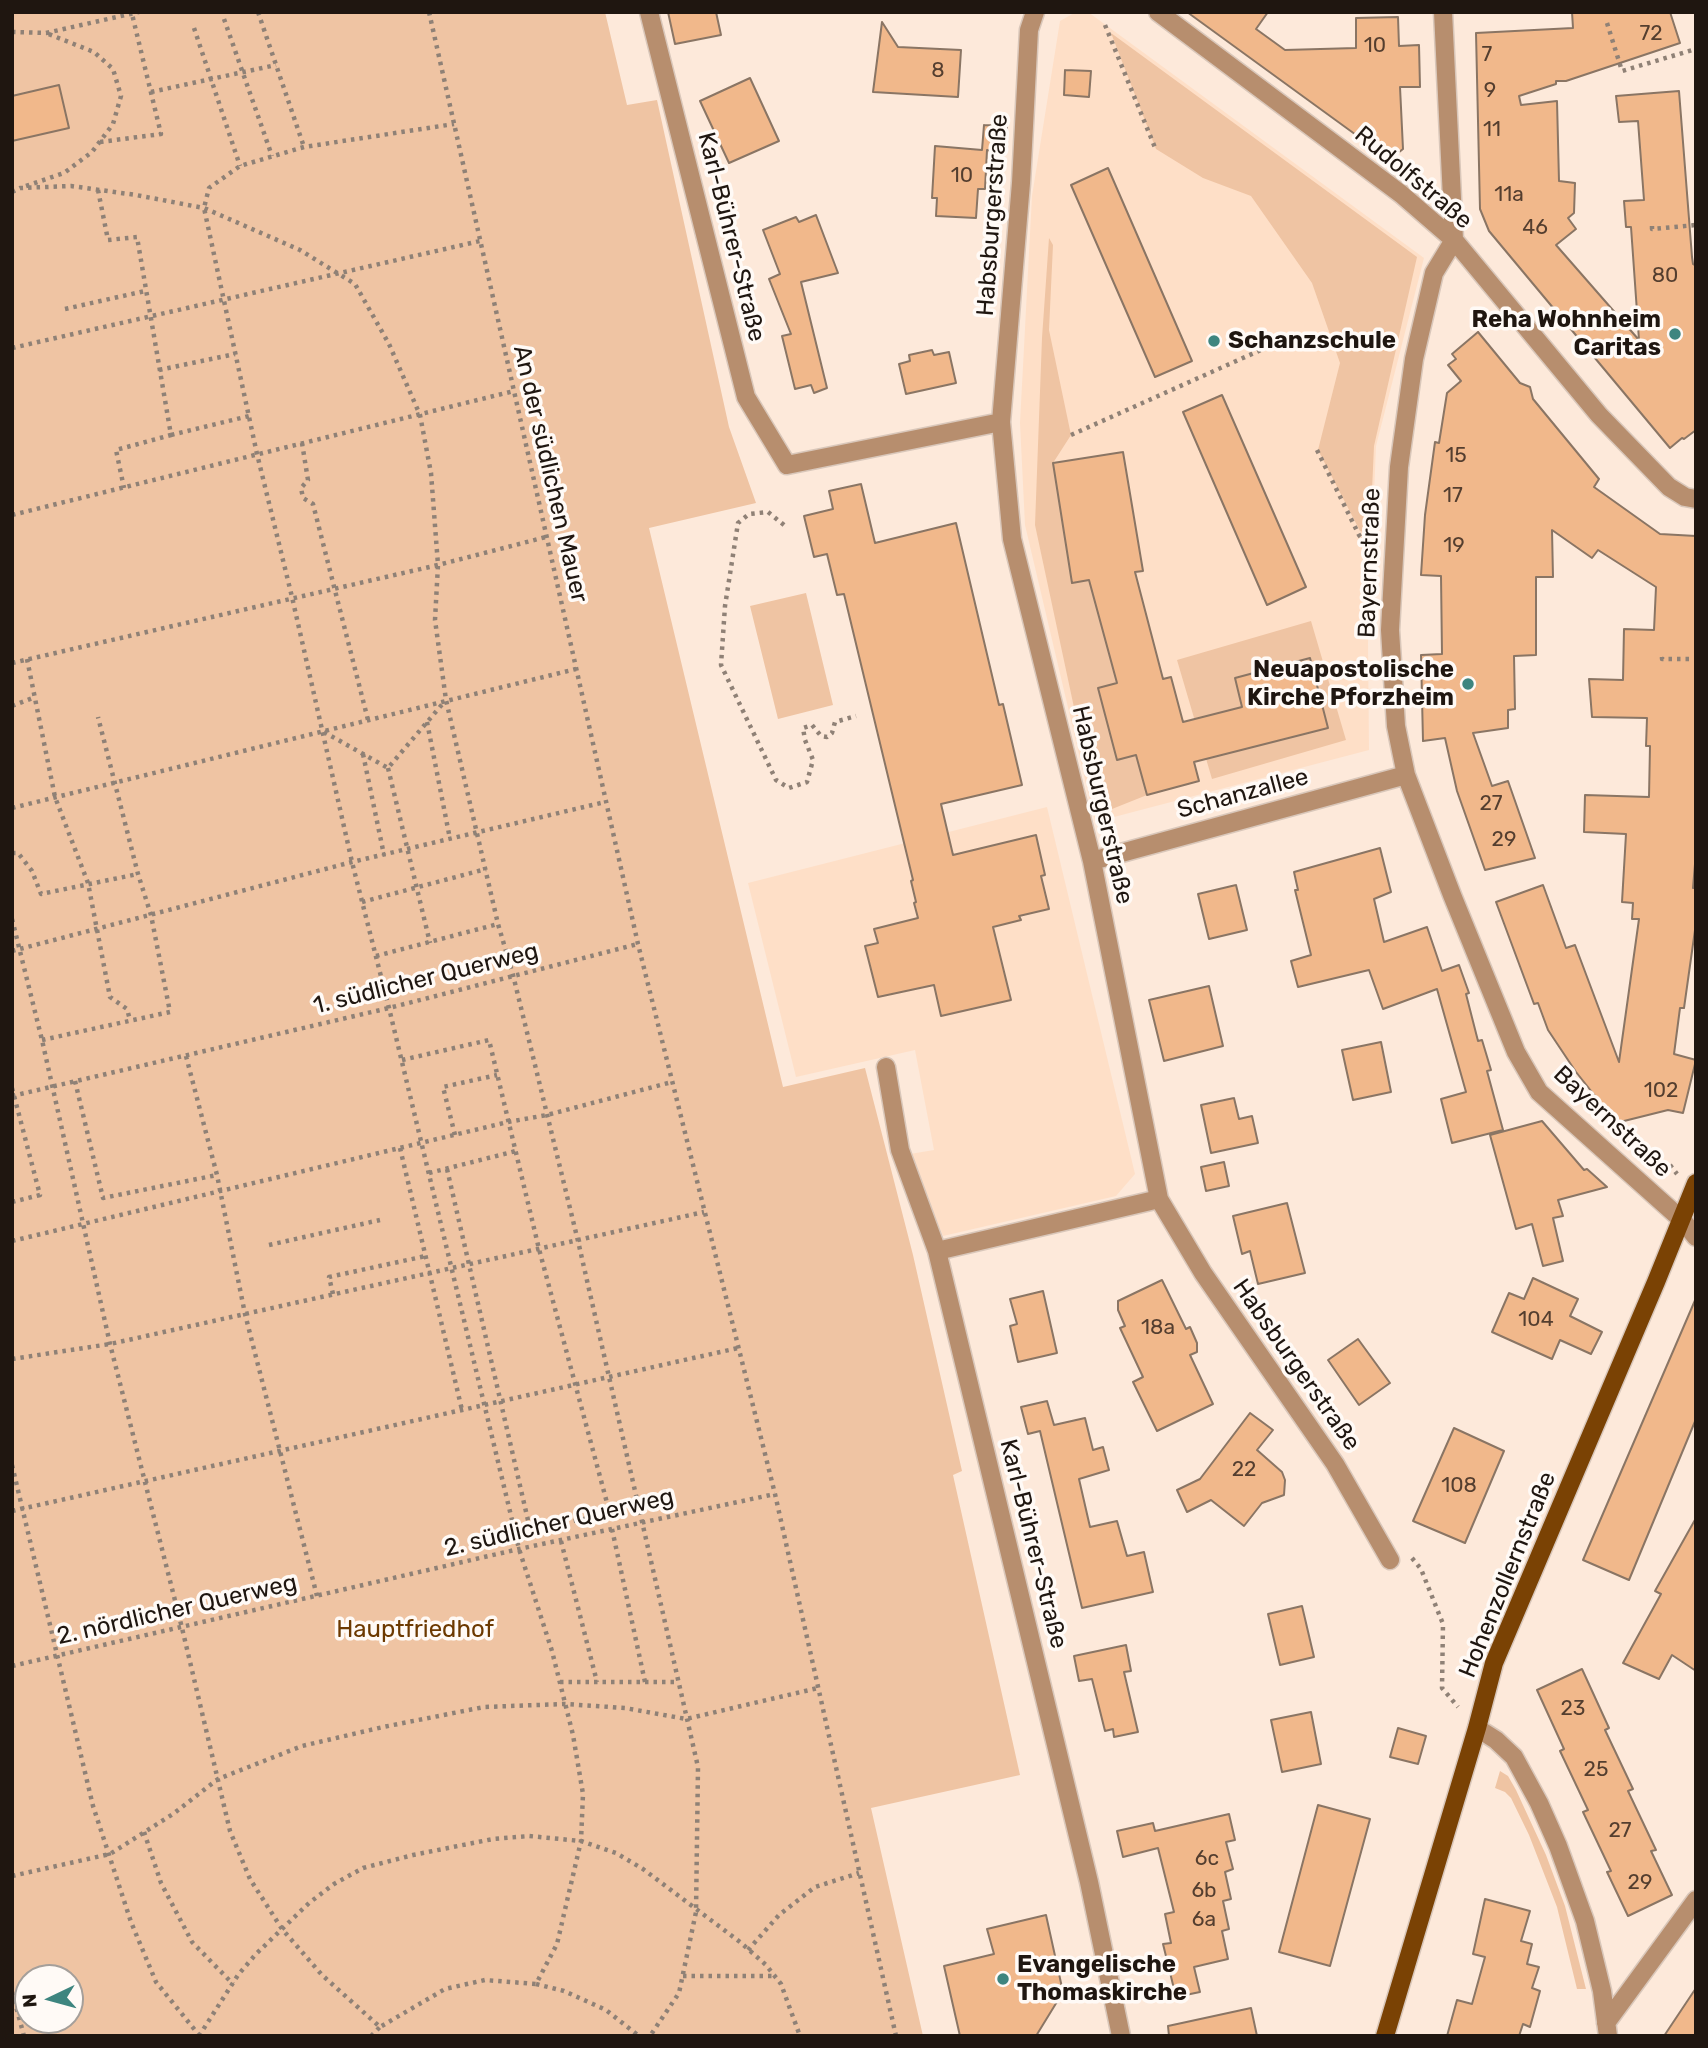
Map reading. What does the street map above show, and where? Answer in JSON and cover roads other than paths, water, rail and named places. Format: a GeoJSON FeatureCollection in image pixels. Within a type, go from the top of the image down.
{"type":"FeatureCollection","features":[{"type":"Feature","properties":{"kind":"main road","name":"Hohenzollernstraße"},"geometry":{"type":"LineString","coordinates":[[1385,2036],[1477,1728],[1494,1662],[1696,1183]]}},
{"type":"Feature","properties":{"kind":"street","name":"Karl-Bührer-Straße"},"geometry":{"type":"LineString","coordinates":[[649,12],[746,397],[787,465],[1001,422]]}},
{"type":"Feature","properties":{"kind":"street","name":"Habsburgerstraße"},"geometry":{"type":"LineString","coordinates":[[1035,12],[1029,30],[1021,183],[1001,422],[1012,539],[1092,861],[1159,1199],[1203,1273],[1335,1464],[1390,1560]]}},
{"type":"Feature","properties":{"kind":"street","name":"Rudolfstraße"},"geometry":{"type":"LineString","coordinates":[[1158,12],[1401,194],[1454,240],[1599,415],[1670,487],[1685,497],[1696,499]]}},
{"type":"Feature","properties":{"kind":"street"},"geometry":{"type":"LineString","coordinates":[[1443,12],[1454,240]]}},
{"type":"Feature","properties":{"kind":"street","name":"Bayernstraße"},"geometry":{"type":"LineString","coordinates":[[1454,240],[1434,273],[1414,359],[1399,467],[1390,630],[1396,726],[1406,775],[1516,1052],[1539,1092],[1682,1220],[1696,1237]]}},
{"type":"Feature","properties":{"kind":"street","name":"Schanzallee"},"geometry":{"type":"LineString","coordinates":[[1092,861],[1406,775]]}},
{"type":"Feature","properties":{"kind":"street","name":"Karl-Bührer-Straße"},"geometry":{"type":"LineString","coordinates":[[886,1067],[900,1150],[937,1251],[1089,1882],[1121,2036]]}},
{"type":"Feature","properties":{"kind":"street"},"geometry":{"type":"LineString","coordinates":[[937,1251],[1159,1199]]}},
{"type":"Feature","properties":{"kind":"street"},"geometry":{"type":"LineString","coordinates":[[1477,1728],[1496,1740],[1514,1757],[1559,1846],[1585,1921],[1602,1991],[1607,2029]]}},
{"type":"Feature","properties":{"kind":"street"},"geometry":{"type":"LineString","coordinates":[[1607,2029],[1696,1900]]}},
{"type":"Feature","properties":{"kind":"place","name":"Reha Wohnheim Caritas"},"geometry":{"type":"Point","coordinates":[1675,334]}},
{"type":"Feature","properties":{"kind":"place","name":"Schanzschule"},"geometry":{"type":"Point","coordinates":[1214,341]}},
{"type":"Feature","properties":{"kind":"place","name":"Neuapostolische Kirche Pforzheim"},"geometry":{"type":"Point","coordinates":[1468,684]}},
{"type":"Feature","properties":{"kind":"place","name":"Evangelische Thomaskirche"},"geometry":{"type":"Point","coordinates":[1003,1979]}},
{"type":"Feature","properties":{"kind":"park label","name":"Hauptfriedhof"},"geometry":{"type":"Point","coordinates":[415,1630]}}]}
